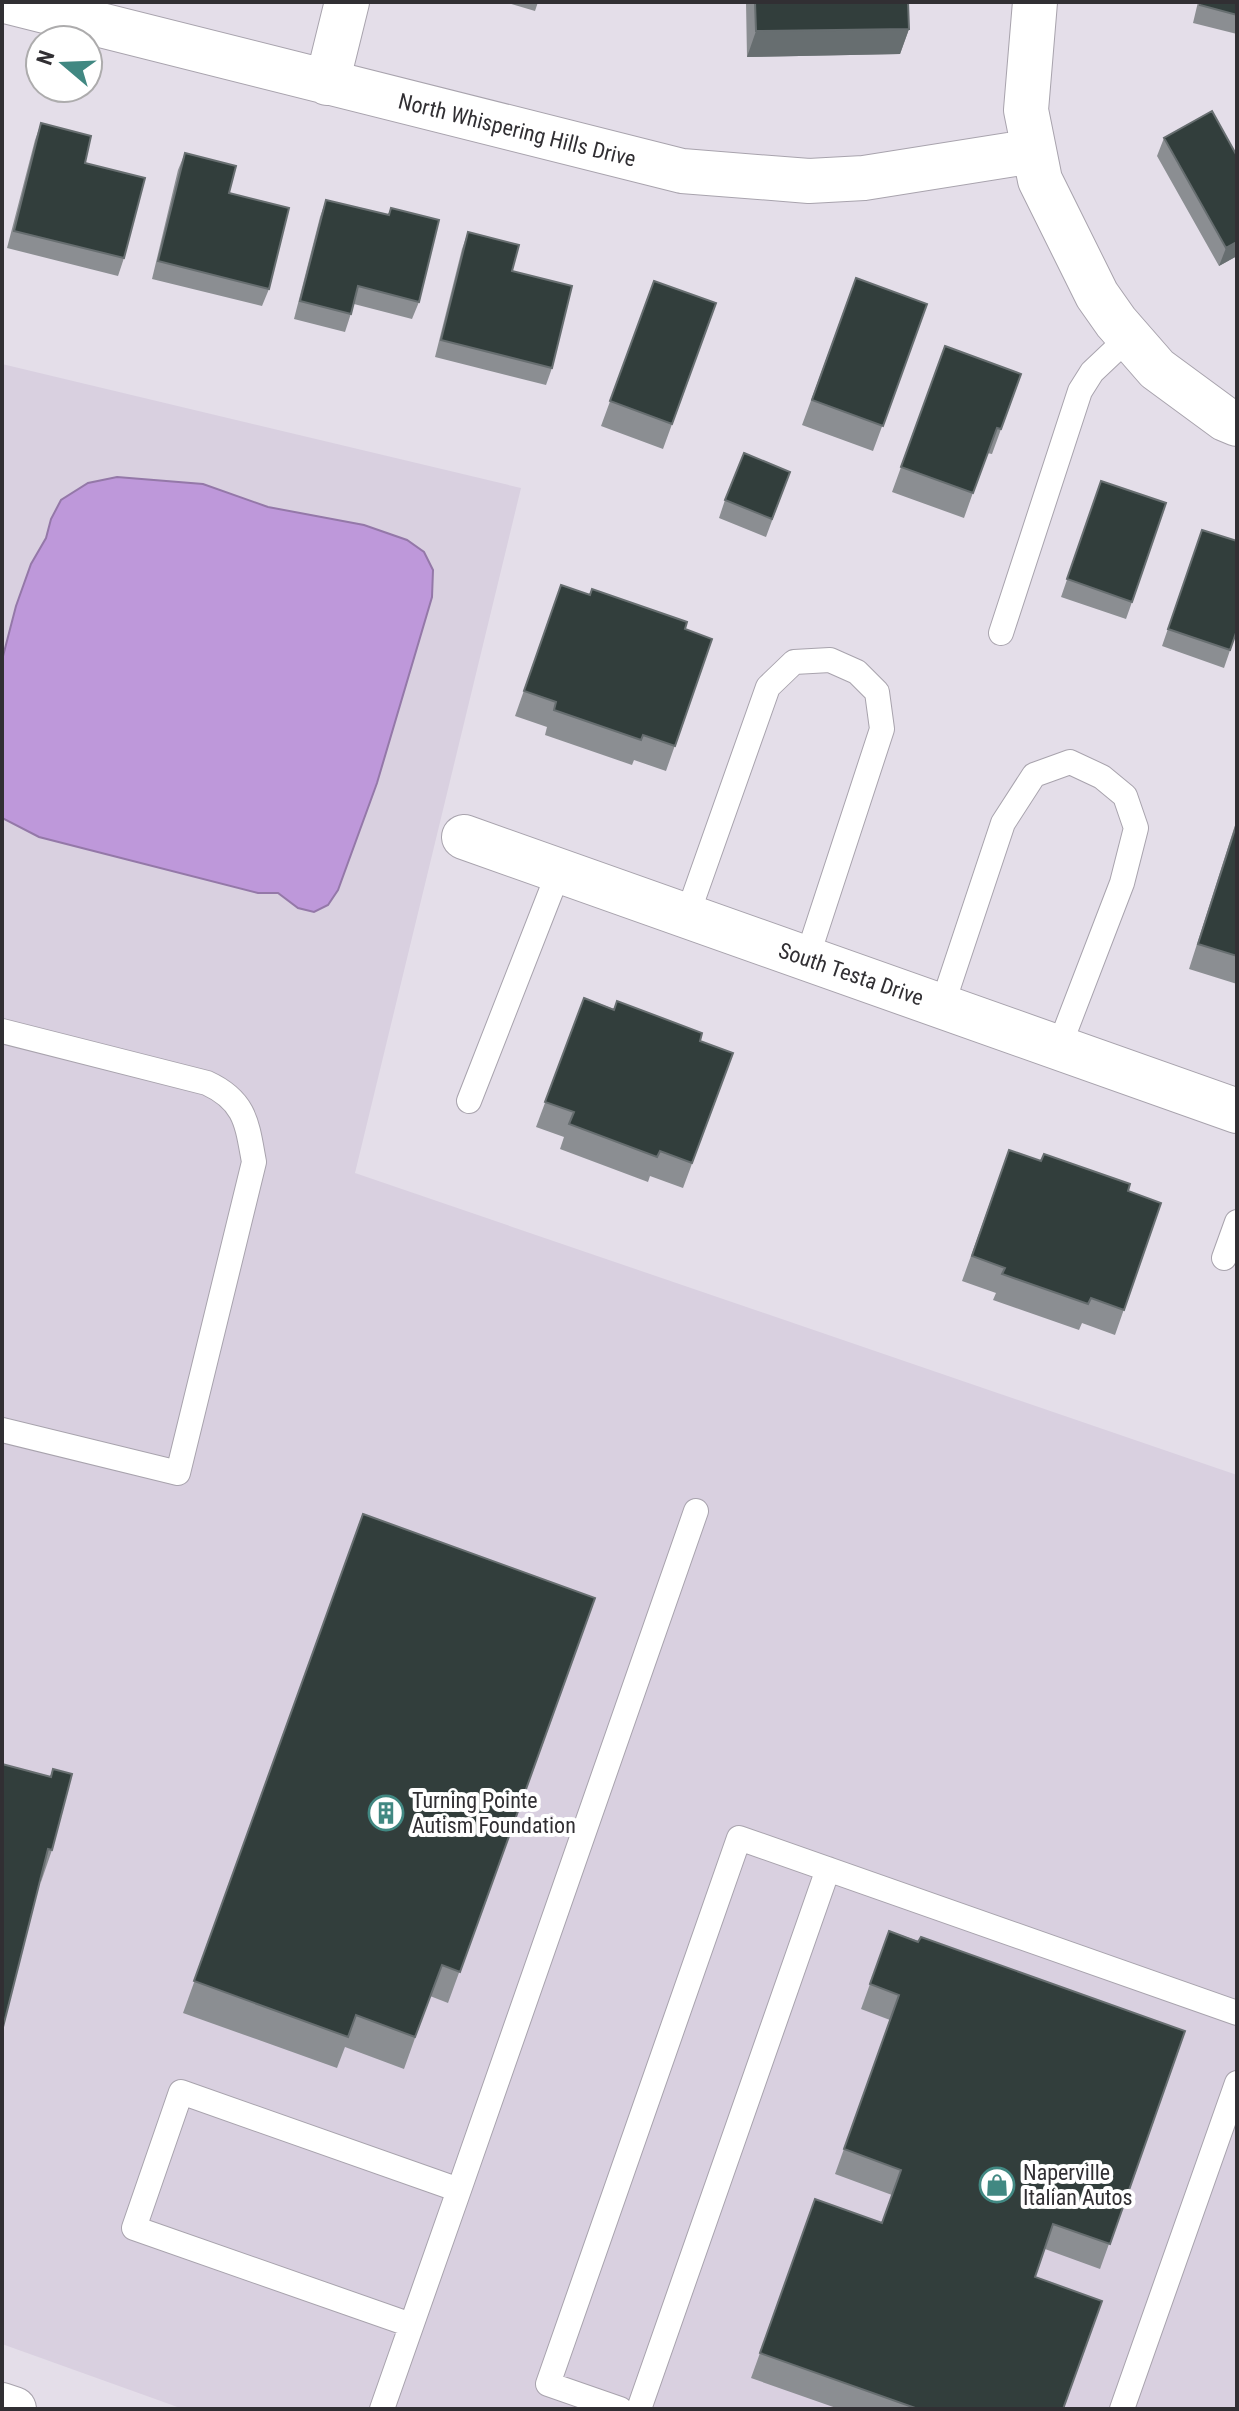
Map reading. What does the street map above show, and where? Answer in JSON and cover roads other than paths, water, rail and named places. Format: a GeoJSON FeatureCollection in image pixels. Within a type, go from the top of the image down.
{"type":"FeatureCollection","features":[{"type":"Feature","properties":{"kind":"street","name":"North Whispering Hills Drive"},"geometry":{"type":"LineString","coordinates":[[9,2],[682,171],[809,181],[864,178],[1034,151]]}},
{"type":"Feature","properties":{"kind":"street"},"geometry":{"type":"LineString","coordinates":[[327,83],[347,2]]}},
{"type":"Feature","properties":{"kind":"street"},"geometry":{"type":"LineString","coordinates":[[1035,2],[1026,110],[1040,180],[1097,295],[1129,337],[1157,369],[1225,419],[1237,424]]}},
{"type":"Feature","properties":{"kind":"street","name":"South Testa Drive"},"geometry":{"type":"LineString","coordinates":[[464,837],[1237,1111]]}},
{"type":"Feature","properties":{"kind":"street"},"geometry":{"type":"LineString","coordinates":[[2,2405],[14,2409]]}},
{"type":"Feature","properties":{"kind":"lane"},"geometry":{"type":"LineString","coordinates":[[1001,633],[1080,391],[1092,372],[1129,337]]}},
{"type":"Feature","properties":{"kind":"lane"},"geometry":{"type":"LineString","coordinates":[[687,916],[768,687],[794,662],[830,660],[857,672],[877,692],[882,729],[807,958]]}},
{"type":"Feature","properties":{"kind":"lane"},"geometry":{"type":"LineString","coordinates":[[942,1006],[1003,823],[1034,775],[1070,762],[1102,777],[1125,796],[1136,828],[1122,883],[1059,1047]]}},
{"type":"Feature","properties":{"kind":"lane"},"geometry":{"type":"LineString","coordinates":[[469,1101],[559,871]]}},
{"type":"Feature","properties":{"kind":"lane"},"geometry":{"type":"LineString","coordinates":[[2,1031],[207,1083],[228,1092],[246,1119],[254,1162],[178,1473],[2,1430]]}},
{"type":"Feature","properties":{"kind":"lane"},"geometry":{"type":"LineString","coordinates":[[1224,1258],[1237,1222]]}},
{"type":"Feature","properties":{"kind":"lane"},"geometry":{"type":"LineString","coordinates":[[382,2409],[696,1511]]}},
{"type":"Feature","properties":{"kind":"lane"},"geometry":{"type":"LineString","coordinates":[[620,2409],[548,2384],[739,1838],[1237,2013]]}},
{"type":"Feature","properties":{"kind":"lane"},"geometry":{"type":"LineString","coordinates":[[639,2409],[828,1869]]}},
{"type":"Feature","properties":{"kind":"lane"},"geometry":{"type":"LineString","coordinates":[[1122,2409],[1237,2083]]}},
{"type":"Feature","properties":{"kind":"lane"},"geometry":{"type":"LineString","coordinates":[[411,2325],[134,2228],[176,2106],[181,2092],[459,2190]]}},
{"type":"Feature","properties":{"kind":"place","name":"Turning Pointe Autism Foundation"},"geometry":{"type":"Point","coordinates":[386,1813]}},
{"type":"Feature","properties":{"kind":"place","name":"Naperville Italian Autos"},"geometry":{"type":"Point","coordinates":[997,2185]}}]}
